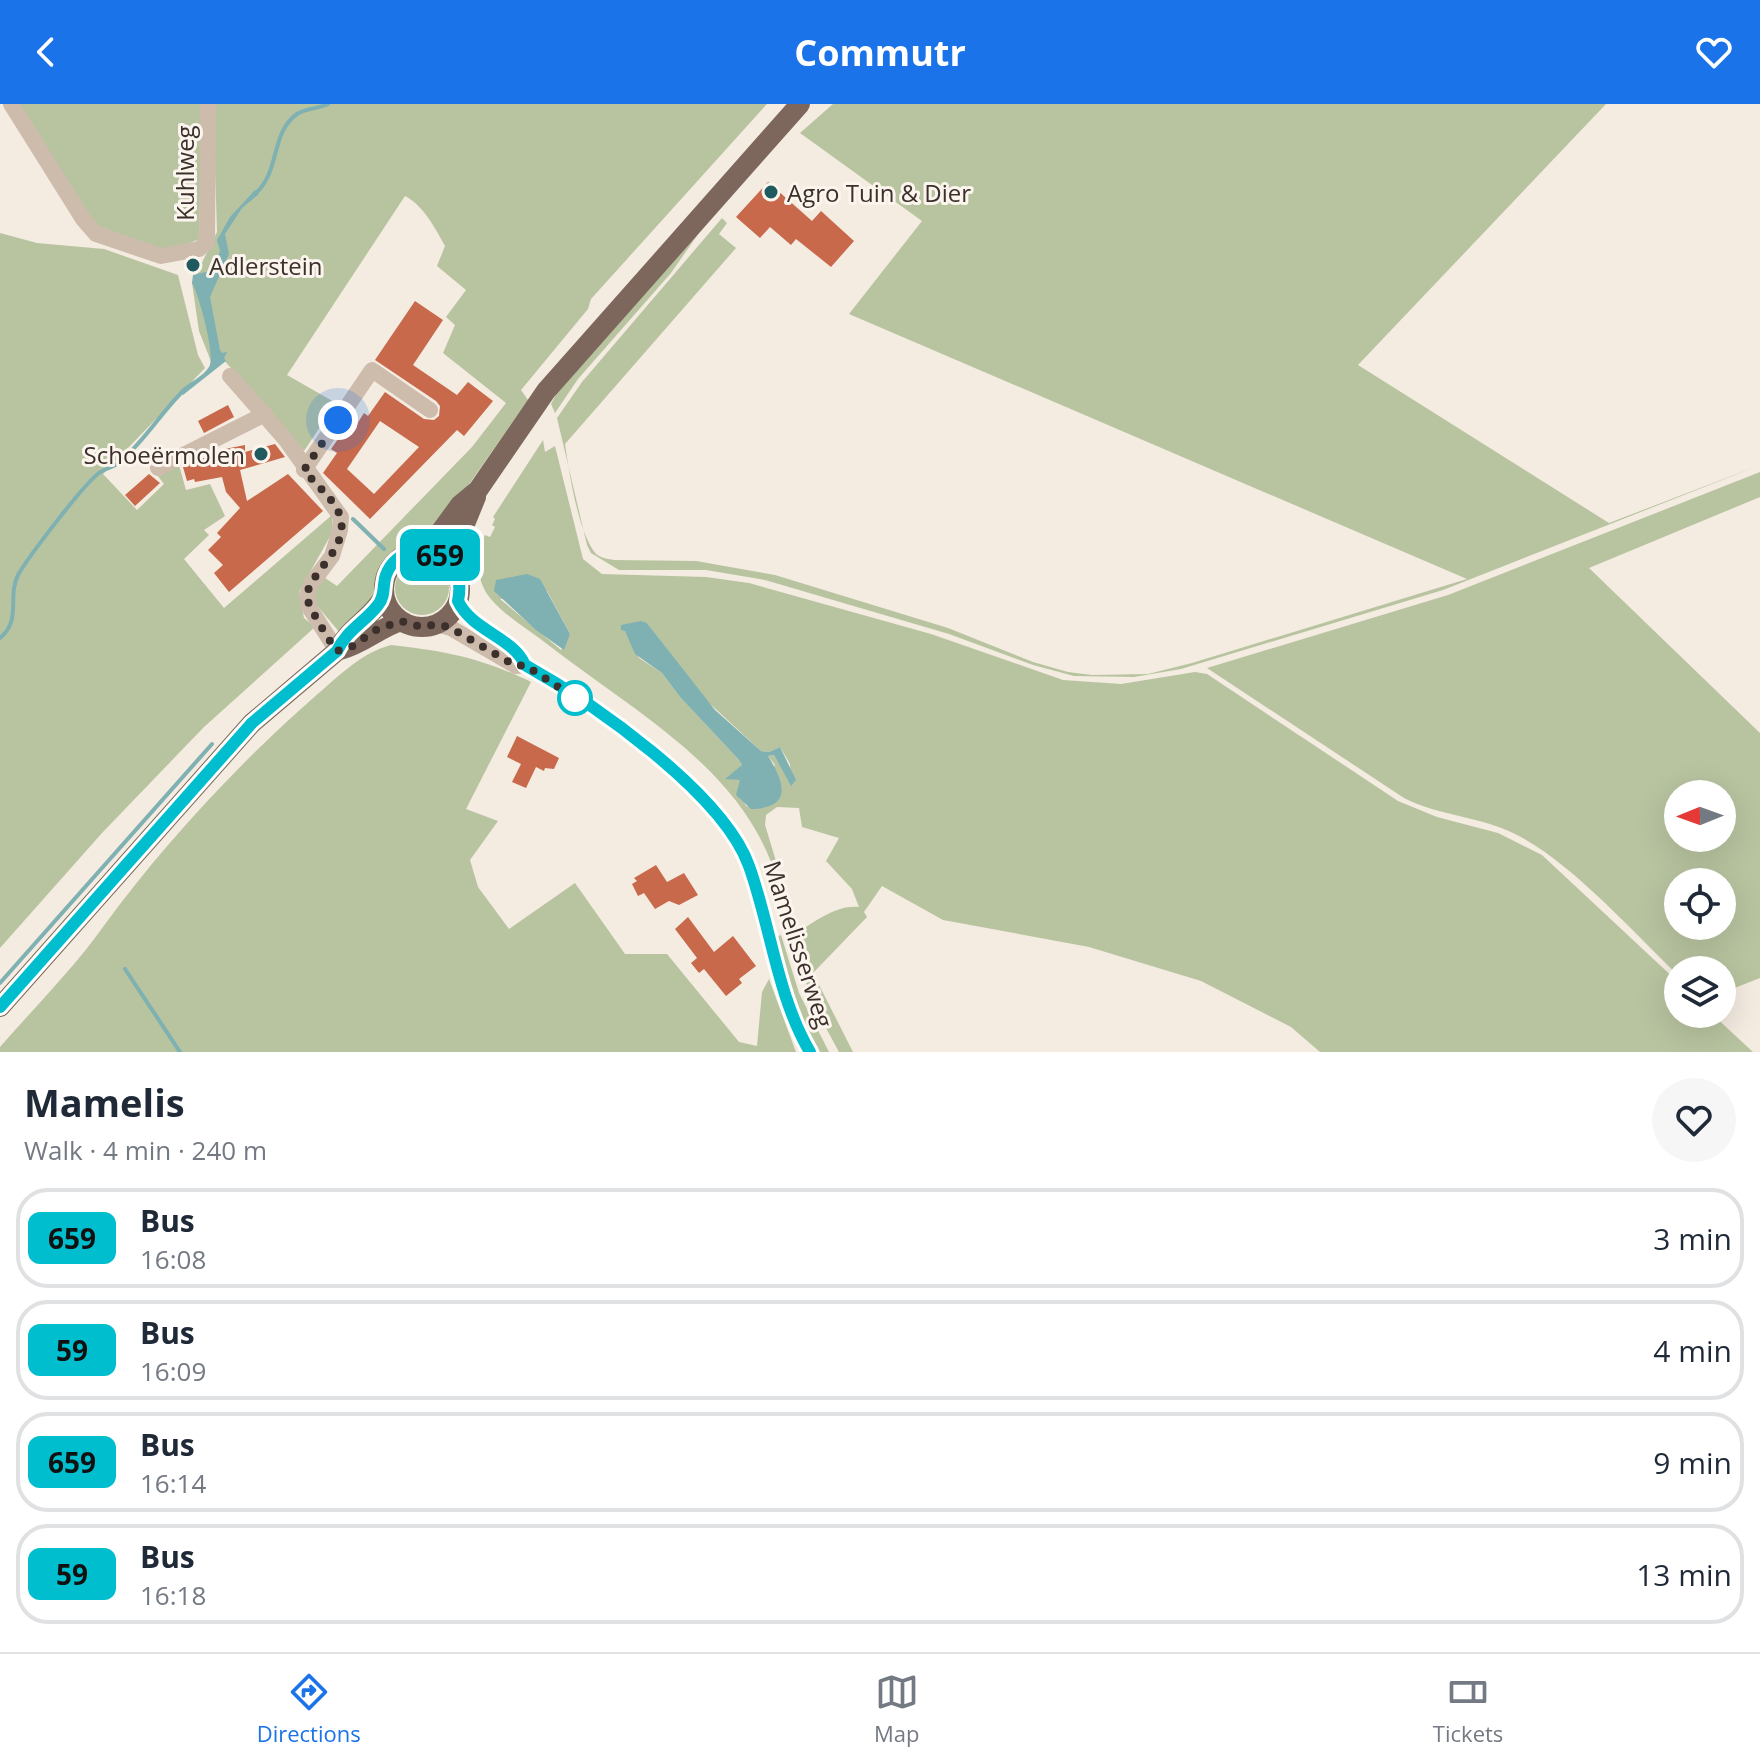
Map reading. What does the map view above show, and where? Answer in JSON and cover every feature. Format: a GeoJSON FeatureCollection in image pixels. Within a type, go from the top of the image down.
{"type":"FeatureCollection","features":[{"type":"Feature","properties":{"kind":"main road"},"geometry":{"type":"LineString","coordinates":[[452,565],[455,548],[478,490],[546,391],[800,104]]}},
{"type":"Feature","properties":{"kind":"main road"},"geometry":{"type":"LineString","coordinates":[[427,550],[460,505],[478,490]]}},
{"type":"Feature","properties":{"kind":"main road"},"geometry":{"type":"LineString","coordinates":[[427,550],[441,555],[452,565],[460,582],[458,601],[450,614],[438,624],[421,627],[401,621],[390,610],[384,596],[386,577],[396,561],[412,551],[427,550]]}},
{"type":"Feature","properties":{"kind":"main road"},"geometry":{"type":"LineString","coordinates":[[337,651],[343,637],[367,617],[384,596]]}},
{"type":"Feature","properties":{"kind":"main road"},"geometry":{"type":"LineString","coordinates":[[0,1007],[252,723],[337,651],[351,647],[376,630],[401,621]]}},
{"type":"Feature","properties":{"kind":"street","name":"Kuhlweg"},"geometry":{"type":"LineString","coordinates":[[11,104],[89,227],[113,243],[161,256],[199,249],[207,242],[208,104]]}},
{"type":"Feature","properties":{"kind":"street"},"geometry":{"type":"LineString","coordinates":[[304,470],[372,370],[430,410]]}},
{"type":"Feature","properties":{"kind":"street"},"geometry":{"type":"LineString","coordinates":[[230,376],[286,440],[304,470],[332,501],[341,517],[332,556],[311,584],[307,595],[309,607],[337,651]]}},
{"type":"Feature","properties":{"kind":"street"},"geometry":{"type":"LineString","coordinates":[[158,468],[265,414]]}},
{"type":"Feature","properties":{"kind":"street","name":"Mamelisserweg"},"geometry":{"type":"LineString","coordinates":[[458,601],[472,621],[521,656],[525,665],[643,746],[693,788],[730,828],[749,867],[792,1014],[810,1052]]}},
{"type":"Feature","properties":{"kind":"street","name":"Mamelisserweg"},"geometry":{"type":"LineString","coordinates":[[438,624],[451,628],[516,666],[525,665]]}},
{"type":"Feature","properties":{"kind":"green space"},"geometry":{"type":"Polygon","coordinates":[[[18,104],[202,104],[199,239],[179,248],[162,249],[94,225],[18,104]]]}},
{"type":"Feature","properties":{"kind":"green space"},"geometry":{"type":"Polygon","coordinates":[[[213,104],[767,104],[591,299],[588,309],[521,390],[528,400],[435,533],[394,554],[384,566],[371,605],[340,633],[314,602],[315,591],[325,578],[337,586],[472,447],[506,403],[443,353],[455,325],[446,317],[466,290],[437,266],[445,246],[423,211],[405,196],[287,375],[336,403],[304,451],[222,358],[212,364],[199,331],[192,283],[217,232],[213,104]]]}},
{"type":"Feature","properties":{"kind":"green space"},"geometry":{"type":"Polygon","coordinates":[[[833,104],[1606,104],[1358,365],[1609,523],[1760,465],[1443,590],[1181,669],[1134,677],[1074,676],[1033,665],[949,634],[765,580],[706,570],[619,570],[591,553],[583,529],[596,554],[605,558],[696,561],[775,575],[948,628],[1033,662],[1092,675],[1148,674],[1192,663],[1467,579],[849,314],[922,221],[800,133],[833,104]]]}},
{"type":"Feature","properties":{"kind":"green space"},"geometry":{"type":"Polygon","coordinates":[[[722,218],[727,223],[719,234],[736,248],[565,444],[569,467],[557,418],[582,382],[722,218]]]}},
{"type":"Feature","properties":{"kind":"green space"},"geometry":{"type":"Polygon","coordinates":[[[701,230],[671,273],[578,379],[555,413],[551,404],[560,387],[701,230]]]}},
{"type":"Feature","properties":{"kind":"green space"},"geometry":{"type":"Polygon","coordinates":[[[0,233],[37,243],[104,249],[178,275],[198,355],[205,368],[103,474],[137,510],[164,484],[157,475],[179,465],[186,490],[210,484],[225,516],[204,530],[209,535],[184,559],[224,608],[332,515],[333,531],[299,592],[304,618],[315,627],[204,727],[102,833],[0,948],[0,233]]]}},
{"type":"Feature","properties":{"kind":"green space"},"geometry":{"type":"Polygon","coordinates":[[[543,440],[545,452],[555,446],[583,559],[602,574],[706,577],[749,583],[931,634],[1063,680],[1121,684],[1195,672],[1207,674],[1398,801],[1437,817],[1498,833],[1542,855],[1664,969],[1664,1028],[1727,1028],[1753,1052],[1320,1052],[1291,1027],[1201,981],[1089,947],[943,920],[882,886],[864,912],[867,917],[813,973],[853,1052],[839,1052],[813,1004],[791,937],[832,912],[859,907],[852,889],[826,861],[839,838],[802,827],[799,808],[777,807],[766,815],[765,825],[776,861],[771,862],[754,827],[732,795],[705,766],[676,740],[517,622],[490,598],[482,584],[478,559],[485,535],[490,537],[495,527],[492,525],[493,517],[543,440]],[[547,591],[500,599],[561,650],[570,634],[547,591]],[[647,623],[625,631],[639,658],[662,673],[680,697],[739,760],[742,765],[735,780],[740,779],[743,801],[747,807],[775,765],[768,756],[774,755],[791,785],[790,764],[780,747],[769,752],[761,751],[708,702],[647,623]]]}},
{"type":"Feature","properties":{"kind":"green space"},"geometry":{"type":"Polygon","coordinates":[[[569,467],[583,529],[575,501],[569,467]]]}},
{"type":"Feature","properties":{"kind":"green space"},"geometry":{"type":"Polygon","coordinates":[[[1760,472],[1760,497],[1589,568],[1760,733],[1760,978],[1736,987],[1736,956],[1664,956],[1664,961],[1600,898],[1536,846],[1501,828],[1431,809],[1404,798],[1207,668],[1448,595],[1760,472]]]}},
{"type":"Feature","properties":{"kind":"green space"},"geometry":{"type":"Polygon","coordinates":[[[422,561],[441,569],[449,588],[441,607],[422,615],[403,607],[395,588],[403,569],[422,561]]]}},
{"type":"Feature","properties":{"kind":"green space"},"geometry":{"type":"Polygon","coordinates":[[[391,645],[463,657],[531,682],[466,809],[498,821],[470,860],[478,887],[509,929],[575,883],[625,954],[667,954],[739,1042],[757,1046],[762,992],[769,979],[796,1052],[0,1052],[0,1047],[79,958],[175,837],[229,779],[284,724],[340,675],[369,654],[391,645]]]}},
{"type":"Feature","properties":{"kind":"green space"},"geometry":{"type":"Polygon","coordinates":[[[781,935],[799,993],[829,1052],[820,1052],[798,1010],[776,937],[781,935]]]}},
{"type":"Feature","properties":{"kind":"water"},"geometry":{"type":"Polygon","coordinates":[[[255,190],[259,194],[242,208],[225,234],[229,254],[210,297],[220,350],[227,352],[226,361],[183,395],[180,391],[203,374],[211,361],[206,325],[192,283],[193,275],[214,270],[220,251],[217,240],[230,217],[255,190]]]}},
{"type":"Feature","properties":{"kind":"water"},"geometry":{"type":"Polygon","coordinates":[[[527,574],[540,579],[570,634],[564,650],[536,630],[494,591],[496,580],[527,574]]]}},
{"type":"Feature","properties":{"kind":"water"},"geometry":{"type":"Polygon","coordinates":[[[641,621],[647,623],[715,710],[761,751],[769,752],[780,747],[796,780],[791,786],[774,755],[768,756],[778,774],[782,791],[774,804],[751,809],[736,795],[740,780],[725,779],[742,765],[739,760],[680,697],[662,673],[635,654],[625,631],[621,630],[621,625],[641,621]]]}},
{"type":"Feature","properties":{"kind":"building"},"geometry":{"type":"Polygon","coordinates":[[[768,182],[812,221],[821,211],[854,241],[831,267],[796,239],[791,245],[770,227],[760,238],[736,217],[768,182]]]}},
{"type":"Feature","properties":{"kind":"building"},"geometry":{"type":"Polygon","coordinates":[[[415,301],[443,320],[413,365],[457,395],[468,382],[493,401],[464,436],[457,430],[370,519],[323,473],[337,453],[331,449],[350,422],[355,427],[364,413],[368,416],[385,392],[424,419],[434,420],[439,416],[440,406],[375,360],[415,301]],[[380,421],[347,469],[374,494],[419,447],[380,421]]]}},
{"type":"Feature","properties":{"kind":"building"},"geometry":{"type":"Polygon","coordinates":[[[228,405],[234,417],[204,433],[198,421],[228,405]]]}},
{"type":"Feature","properties":{"kind":"building"},"geometry":{"type":"Polygon","coordinates":[[[275,444],[285,457],[240,470],[247,501],[288,474],[323,511],[229,592],[214,573],[223,565],[208,550],[221,537],[217,533],[240,508],[226,492],[222,477],[187,481],[183,467],[225,449],[245,445],[245,452],[275,444]]]}},
{"type":"Feature","properties":{"kind":"building"},"geometry":{"type":"Polygon","coordinates":[[[149,474],[160,483],[135,506],[125,495],[149,474]]]}},
{"type":"Feature","properties":{"kind":"building"},"geometry":{"type":"Polygon","coordinates":[[[517,736],[559,758],[554,769],[545,768],[544,771],[536,767],[526,788],[512,782],[521,764],[507,757],[517,736]]]}},
{"type":"Feature","properties":{"kind":"building"},"geometry":{"type":"Polygon","coordinates":[[[656,865],[667,882],[684,873],[698,895],[679,905],[669,901],[655,909],[644,893],[638,896],[632,884],[637,881],[634,878],[656,865]]]}},
{"type":"Feature","properties":{"kind":"building"},"geometry":{"type":"Polygon","coordinates":[[[688,917],[714,952],[733,936],[756,966],[739,979],[742,983],[726,996],[704,969],[699,973],[691,963],[697,958],[675,929],[688,917]]]}},
{"type":"Feature","properties":{"kind":"waterway"},"geometry":{"type":"LineString","coordinates":[[255,194],[269,174],[289,122],[301,112],[328,104]]}},
{"type":"Feature","properties":{"kind":"waterway"},"geometry":{"type":"LineString","coordinates":[[0,638],[11,624],[18,575],[44,538],[91,480],[119,463],[183,391]]}},
{"type":"Feature","properties":{"kind":"waterway"},"geometry":{"type":"LineString","coordinates":[[353,519],[384,549]]}},
{"type":"Feature","properties":{"kind":"waterway"},"geometry":{"type":"LineString","coordinates":[[0,983],[212,744]]}},
{"type":"Feature","properties":{"kind":"waterway"},"geometry":{"type":"LineString","coordinates":[[125,969],[180,1052]]}},
{"type":"Feature","properties":{"kind":"bus line","name":"659"},"geometry":{"type":"LineString","coordinates":[[0,1007],[252,723],[337,651],[343,637],[376,608],[384,596],[387,572],[396,561],[412,551],[427,550],[445,558],[455,569],[460,587],[458,601],[472,621],[521,656],[525,665],[643,746],[686,781],[730,828],[749,867],[792,1014],[810,1052]]}},
{"type":"Feature","properties":{"kind":"place","name":"Agro Tuin & Dier"},"geometry":{"type":"Point","coordinates":[771,192]}},
{"type":"Feature","properties":{"kind":"place","name":"Adlerstein"},"geometry":{"type":"Point","coordinates":[193,265]}},
{"type":"Feature","properties":{"kind":"place","name":"Schoeërmolen"},"geometry":{"type":"Point","coordinates":[261,454]}},
{"type":"Feature","properties":{"kind":"route"},"geometry":{"type":"LineString","coordinates":[[338,420],[304,470],[332,501],[341,517],[332,556],[311,584],[307,595],[309,607],[337,651],[351,647],[376,630],[401,621],[421,627],[438,624],[451,628],[516,666],[525,665],[575,698]]}}]}
